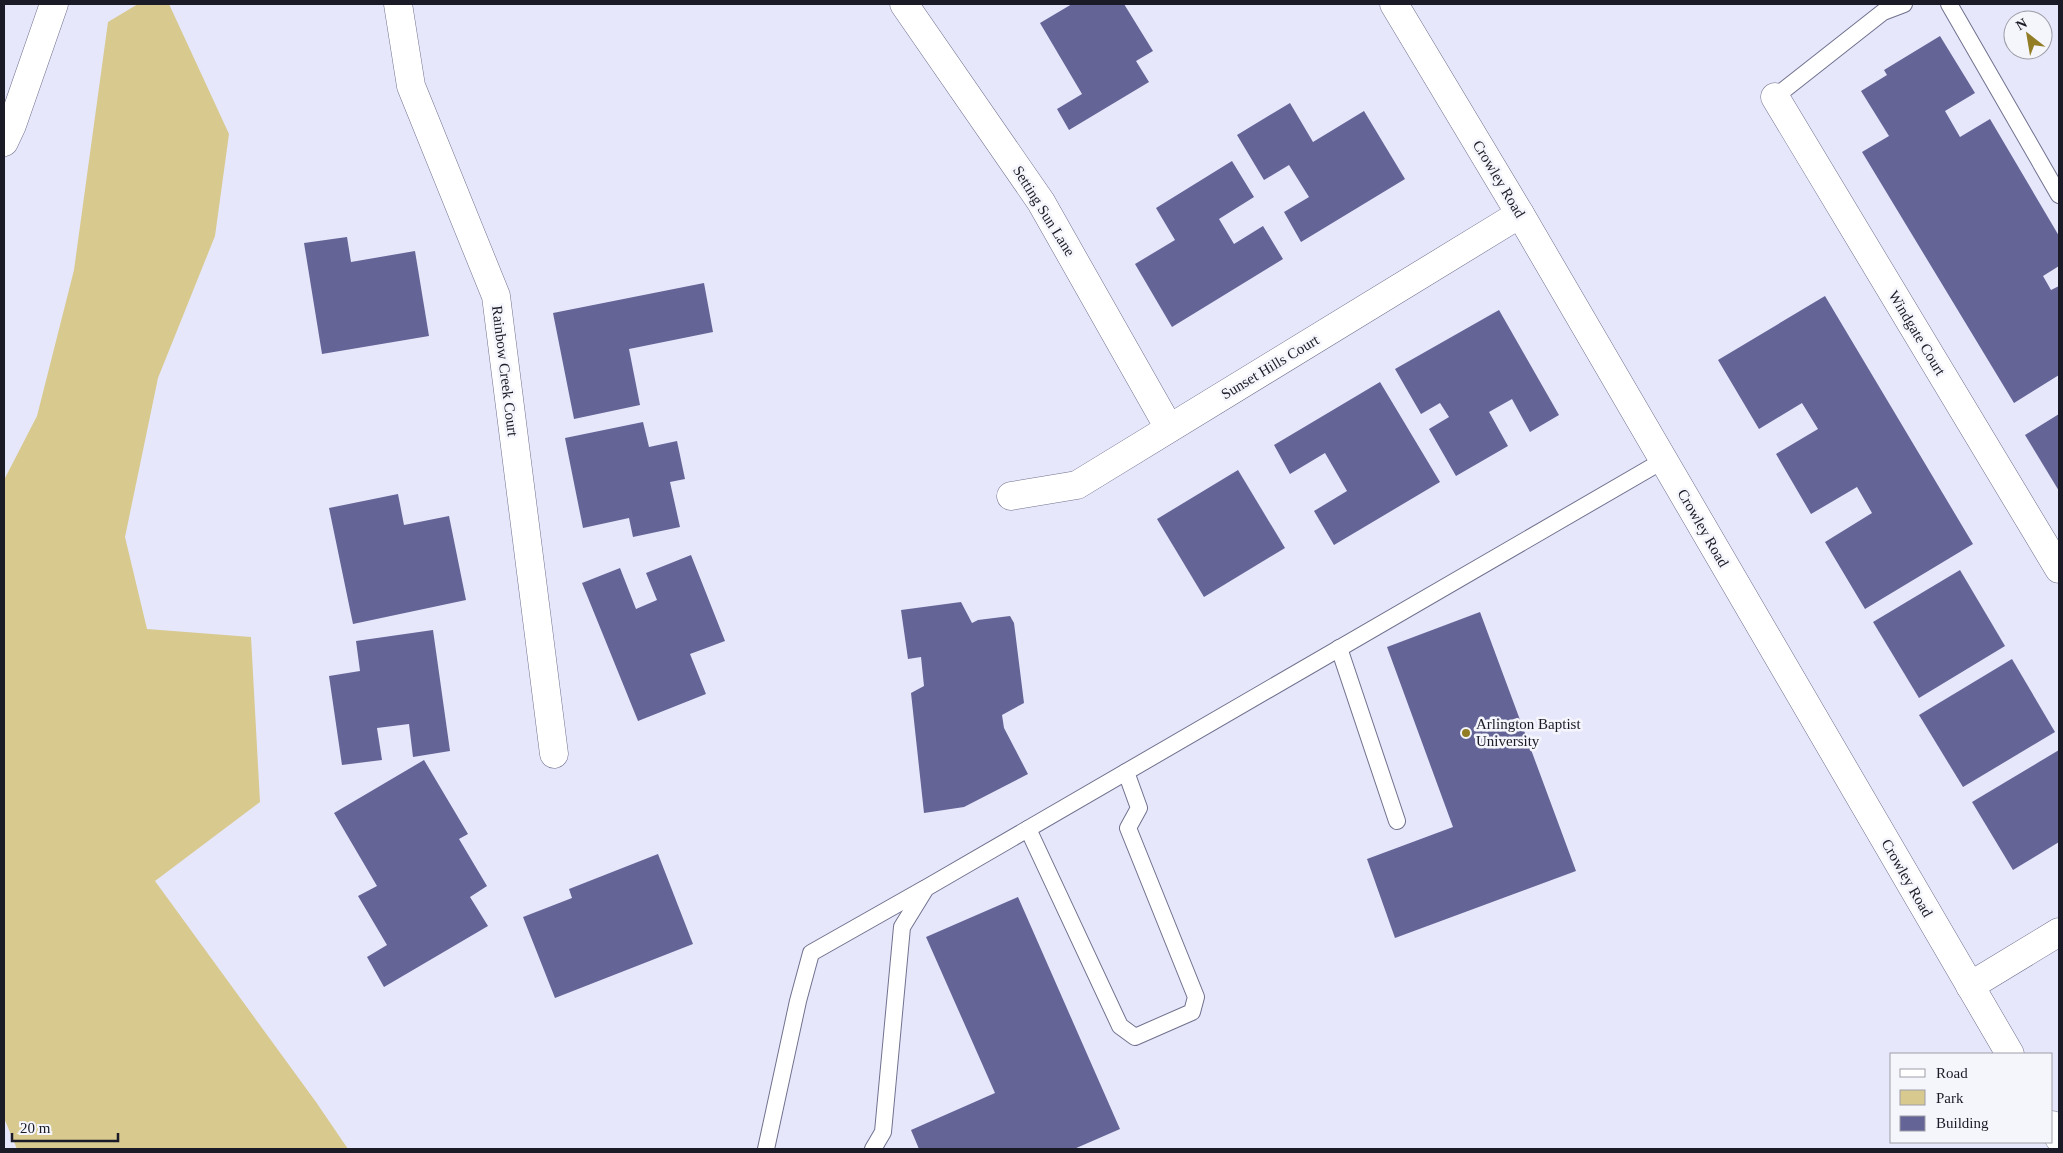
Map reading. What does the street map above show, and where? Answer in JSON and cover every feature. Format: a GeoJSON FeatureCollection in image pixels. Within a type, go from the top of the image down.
{"type":"FeatureCollection","features":[{"type":"Feature","properties":{"kind":"street"},"geometry":{"type":"LineString","coordinates":[[4,142],[12,125],[54,4]]}},
{"type":"Feature","properties":{"kind":"street","name":"Rainbow Creek Court"},"geometry":{"type":"LineString","coordinates":[[398,4],[411,86],[496,296],[554,754]]}},
{"type":"Feature","properties":{"kind":"street","name":"Setting Sun Lane"},"geometry":{"type":"LineString","coordinates":[[904,4],[1041,202],[1169,428]]}},
{"type":"Feature","properties":{"kind":"street","name":"Crowley Road"},"geometry":{"type":"LineString","coordinates":[[1394,4],[1520,214],[2009,1053]]}},
{"type":"Feature","properties":{"kind":"street","name":"Windgate Court"},"geometry":{"type":"LineString","coordinates":[[1775,97],[2059,569]]}},
{"type":"Feature","properties":{"kind":"street","name":"Sunset Hills Court"},"geometry":{"type":"LineString","coordinates":[[1011,496],[1077,485],[1520,214]]}},
{"type":"Feature","properties":{"kind":"street"},"geometry":{"type":"LineString","coordinates":[[1970,986],[2059,932]]}},
{"type":"Feature","properties":{"kind":"street"},"geometry":{"type":"LineString","coordinates":[[2053,1127],[2059,1138]]}},
{"type":"Feature","properties":{"kind":"lane"},"geometry":{"type":"LineString","coordinates":[[1775,97],[1883,12],[1904,4]]}},
{"type":"Feature","properties":{"kind":"lane"},"geometry":{"type":"LineString","coordinates":[[1949,4],[2059,195]]}},
{"type":"Feature","properties":{"kind":"lane"},"geometry":{"type":"LineString","coordinates":[[766,1149],[798,1000],[811,953],[1664,460]]}},
{"type":"Feature","properties":{"kind":"lane"},"geometry":{"type":"LineString","coordinates":[[1339,648],[1397,821]]}},
{"type":"Feature","properties":{"kind":"lane"},"geometry":{"type":"LineString","coordinates":[[1028,828],[1120,1026],[1135,1037],[1192,1012],[1196,997],[1128,828],[1139,808],[1126,772]]}},
{"type":"Feature","properties":{"kind":"lane"},"geometry":{"type":"LineString","coordinates":[[873,1149],[883,1132],[902,927],[926,888]]}},
{"type":"Feature","properties":{"kind":"green space"},"geometry":{"type":"Polygon","coordinates":[[[138,4],[169,4],[229,134],[215,236],[158,378],[125,537],[147,629],[251,637],[260,802],[155,881],[348,1149],[17,1149],[4,1118],[4,480],[37,416],[74,270],[108,22],[138,4]]]}},
{"type":"Feature","properties":{"kind":"building"},"geometry":{"type":"Polygon","coordinates":[[[1072,4],[1124,4],[1153,51],[1136,61],[1149,82],[1069,130],[1057,109],[1082,94],[1040,23],[1072,4]]]}},
{"type":"Feature","properties":{"kind":"building"},"geometry":{"type":"Polygon","coordinates":[[[1940,36],[1975,93],[1945,111],[1960,137],[1990,119],[2059,236],[2059,266],[2043,276],[2051,290],[2059,286],[2059,375],[2014,403],[1862,152],[1889,136],[1861,91],[1887,75],[1884,70],[1940,36]]]}},
{"type":"Feature","properties":{"kind":"building"},"geometry":{"type":"Polygon","coordinates":[[[1290,103],[1313,142],[1364,111],[1405,179],[1301,242],[1284,212],[1309,197],[1289,165],[1264,180],[1237,135],[1290,103]]]}},
{"type":"Feature","properties":{"kind":"building"},"geometry":{"type":"Polygon","coordinates":[[[1232,161],[1254,197],[1219,219],[1234,244],[1263,226],[1283,259],[1172,327],[1135,264],[1175,240],[1156,208],[1232,161]]]}},
{"type":"Feature","properties":{"kind":"building"},"geometry":{"type":"Polygon","coordinates":[[[347,237],[351,262],[415,251],[429,336],[322,354],[304,243],[347,237]]]}},
{"type":"Feature","properties":{"kind":"building"},"geometry":{"type":"Polygon","coordinates":[[[704,283],[713,332],[629,349],[640,405],[574,419],[553,313],[704,283]]]}},
{"type":"Feature","properties":{"kind":"building"},"geometry":{"type":"Polygon","coordinates":[[[1825,296],[1973,544],[1865,609],[1825,542],[1872,513],[1857,487],[1811,514],[1776,454],[1818,429],[1802,403],[1759,429],[1718,360],[1825,296]]]}},
{"type":"Feature","properties":{"kind":"building"},"geometry":{"type":"Polygon","coordinates":[[[1499,310],[1559,415],[1530,432],[1512,399],[1489,412],[1508,446],[1456,476],[1429,429],[1449,417],[1440,403],[1421,414],[1395,369],[1499,310]]]}},
{"type":"Feature","properties":{"kind":"building"},"geometry":{"type":"Polygon","coordinates":[[[1380,382],[1440,482],[1334,545],[1314,511],[1347,491],[1325,453],[1290,474],[1274,445],[1380,382]]]}},
{"type":"Feature","properties":{"kind":"building"},"geometry":{"type":"Polygon","coordinates":[[[2059,414],[2059,491],[2025,435],[2059,414]]]}},
{"type":"Feature","properties":{"kind":"building"},"geometry":{"type":"Polygon","coordinates":[[[643,422],[649,447],[677,441],[685,479],[670,482],[680,527],[633,537],[629,518],[583,528],[565,438],[643,422]]]}},
{"type":"Feature","properties":{"kind":"building"},"geometry":{"type":"Polygon","coordinates":[[[1238,470],[1285,548],[1204,597],[1157,519],[1238,470]]]}},
{"type":"Feature","properties":{"kind":"building"},"geometry":{"type":"Polygon","coordinates":[[[398,494],[404,525],[449,516],[466,600],[353,624],[329,508],[398,494]]]}},
{"type":"Feature","properties":{"kind":"building"},"geometry":{"type":"Polygon","coordinates":[[[691,555],[725,641],[690,654],[706,694],[638,721],[582,583],[620,568],[636,609],[657,600],[646,573],[691,555]]]}},
{"type":"Feature","properties":{"kind":"building"},"geometry":{"type":"Polygon","coordinates":[[[1960,570],[2005,646],[1919,698],[1873,622],[1960,570]]]}},
{"type":"Feature","properties":{"kind":"building"},"geometry":{"type":"Polygon","coordinates":[[[961,602],[972,623],[978,620],[1010,616],[1014,623],[1024,703],[1002,715],[1004,728],[1028,774],[964,807],[924,813],[911,693],[924,686],[921,657],[908,659],[901,610],[961,602]]]}},
{"type":"Feature","properties":{"kind":"building"},"geometry":{"type":"Polygon","coordinates":[[[1480,612],[1576,871],[1395,938],[1367,859],[1453,827],[1387,647],[1480,612]]]}},
{"type":"Feature","properties":{"kind":"building"},"geometry":{"type":"Polygon","coordinates":[[[433,630],[450,751],[413,757],[409,724],[377,728],[382,760],[342,765],[329,676],[360,671],[356,641],[433,630]]]}},
{"type":"Feature","properties":{"kind":"building"},"geometry":{"type":"Polygon","coordinates":[[[2012,659],[2055,732],[1963,787],[1919,715],[2012,659]]]}},
{"type":"Feature","properties":{"kind":"building"},"geometry":{"type":"Polygon","coordinates":[[[2059,750],[2059,842],[2013,870],[1972,802],[2059,750]]]}},
{"type":"Feature","properties":{"kind":"building"},"geometry":{"type":"Polygon","coordinates":[[[424,760],[468,834],[459,839],[487,886],[470,897],[488,926],[384,987],[367,957],[387,945],[358,896],[377,886],[334,813],[424,760]]]}},
{"type":"Feature","properties":{"kind":"building"},"geometry":{"type":"Polygon","coordinates":[[[658,854],[693,944],[555,998],[523,917],[572,898],[569,889],[658,854]]]}},
{"type":"Feature","properties":{"kind":"building"},"geometry":{"type":"Polygon","coordinates":[[[1018,897],[1120,1129],[1074,1149],[919,1149],[911,1130],[995,1093],[926,937],[1018,897]]]}},
{"type":"Feature","properties":{"kind":"place","name":"Arlington Baptist University"},"geometry":{"type":"Point","coordinates":[1466,733]}}]}
